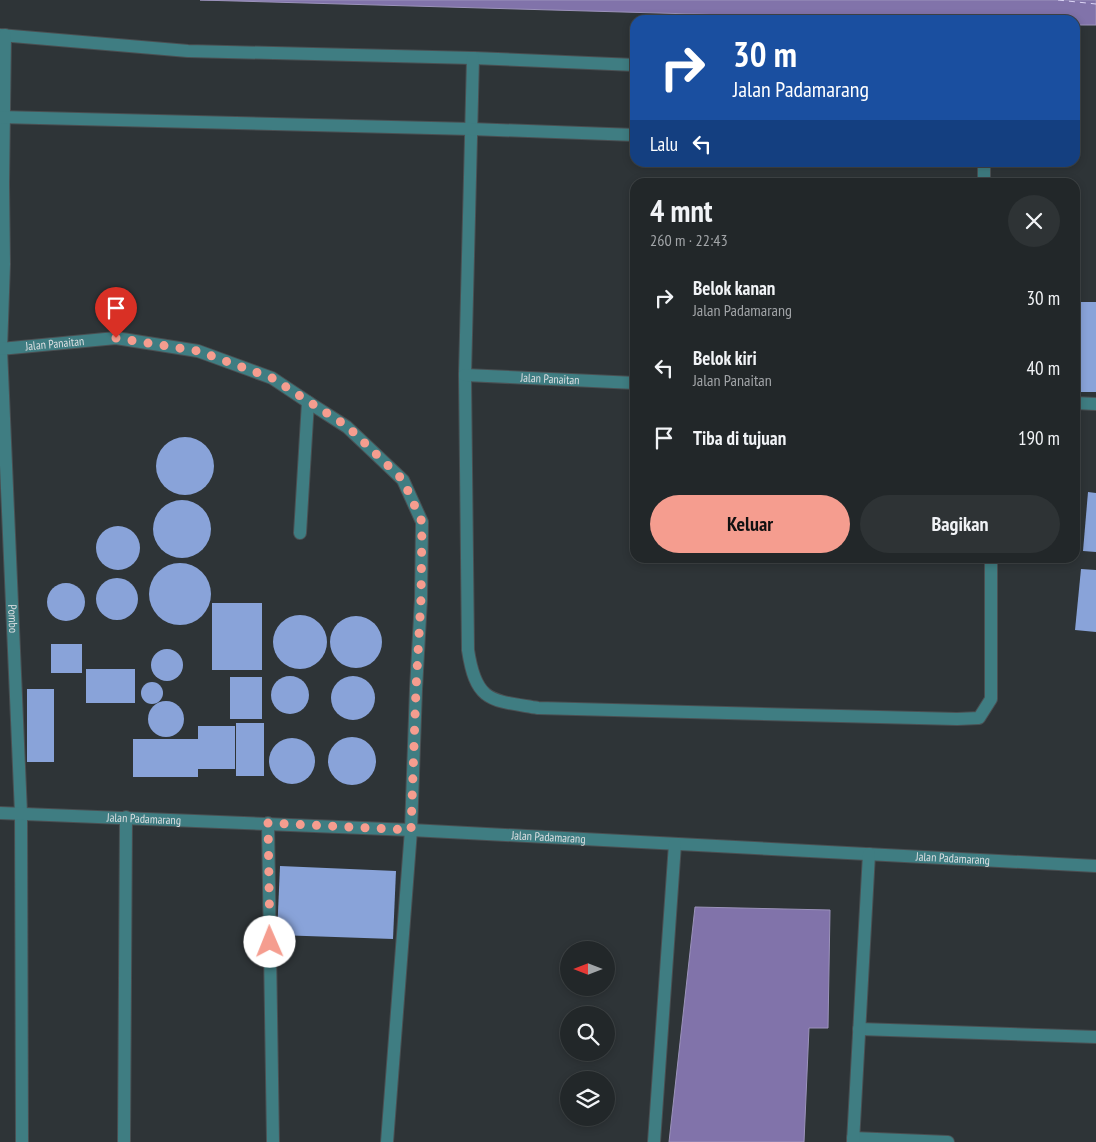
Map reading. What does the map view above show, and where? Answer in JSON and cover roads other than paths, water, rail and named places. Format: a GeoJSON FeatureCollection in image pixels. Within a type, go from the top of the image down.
{"type":"FeatureCollection","features":[{"type":"Feature","properties":{"kind":"lane"},"geometry":{"type":"LineString","coordinates":[[3,35],[188,51],[473,58],[630,65]]}},
{"type":"Feature","properties":{"kind":"lane","name":"Pombo"},"geometry":{"type":"LineString","coordinates":[[3,35],[4,264],[0,349],[21,813],[22,1142]]}},
{"type":"Feature","properties":{"kind":"lane"},"geometry":{"type":"LineString","coordinates":[[473,58],[465,375],[468,650],[471,672],[479,690],[494,700],[538,708],[979,718],[991,699],[991,563]]}},
{"type":"Feature","properties":{"kind":"lane"},"geometry":{"type":"LineString","coordinates":[[2,117],[630,135]]}},
{"type":"Feature","properties":{"kind":"lane","name":"Jalan Panaitan"},"geometry":{"type":"LineString","coordinates":[[0,349],[116,338],[198,351],[272,378],[347,426],[403,480],[422,522],[421,599],[411,830],[387,1142]]}},
{"type":"Feature","properties":{"kind":"lane","name":"Jalan Panaitan"},"geometry":{"type":"LineString","coordinates":[[465,375],[630,383]]}},
{"type":"Feature","properties":{"kind":"lane"},"geometry":{"type":"LineString","coordinates":[[300,533],[308,402]]}},
{"type":"Feature","properties":{"kind":"lane"},"geometry":{"type":"LineString","coordinates":[[1080,403],[1096,404]]}},
{"type":"Feature","properties":{"kind":"lane","name":"Jalan Padamarang"},"geometry":{"type":"LineString","coordinates":[[0,812],[411,830],[1096,866]]}},
{"type":"Feature","properties":{"kind":"lane"},"geometry":{"type":"LineString","coordinates":[[124,1142],[126,817]]}},
{"type":"Feature","properties":{"kind":"lane"},"geometry":{"type":"LineString","coordinates":[[268,823],[272,1142]]}},
{"type":"Feature","properties":{"kind":"lane"},"geometry":{"type":"LineString","coordinates":[[654,1142],[675,844]]}},
{"type":"Feature","properties":{"kind":"lane"},"geometry":{"type":"LineString","coordinates":[[869,854],[853,1140],[948,1142]]}},
{"type":"Feature","properties":{"kind":"lane"},"geometry":{"type":"LineString","coordinates":[[859,1029],[1096,1037]]}}]}
